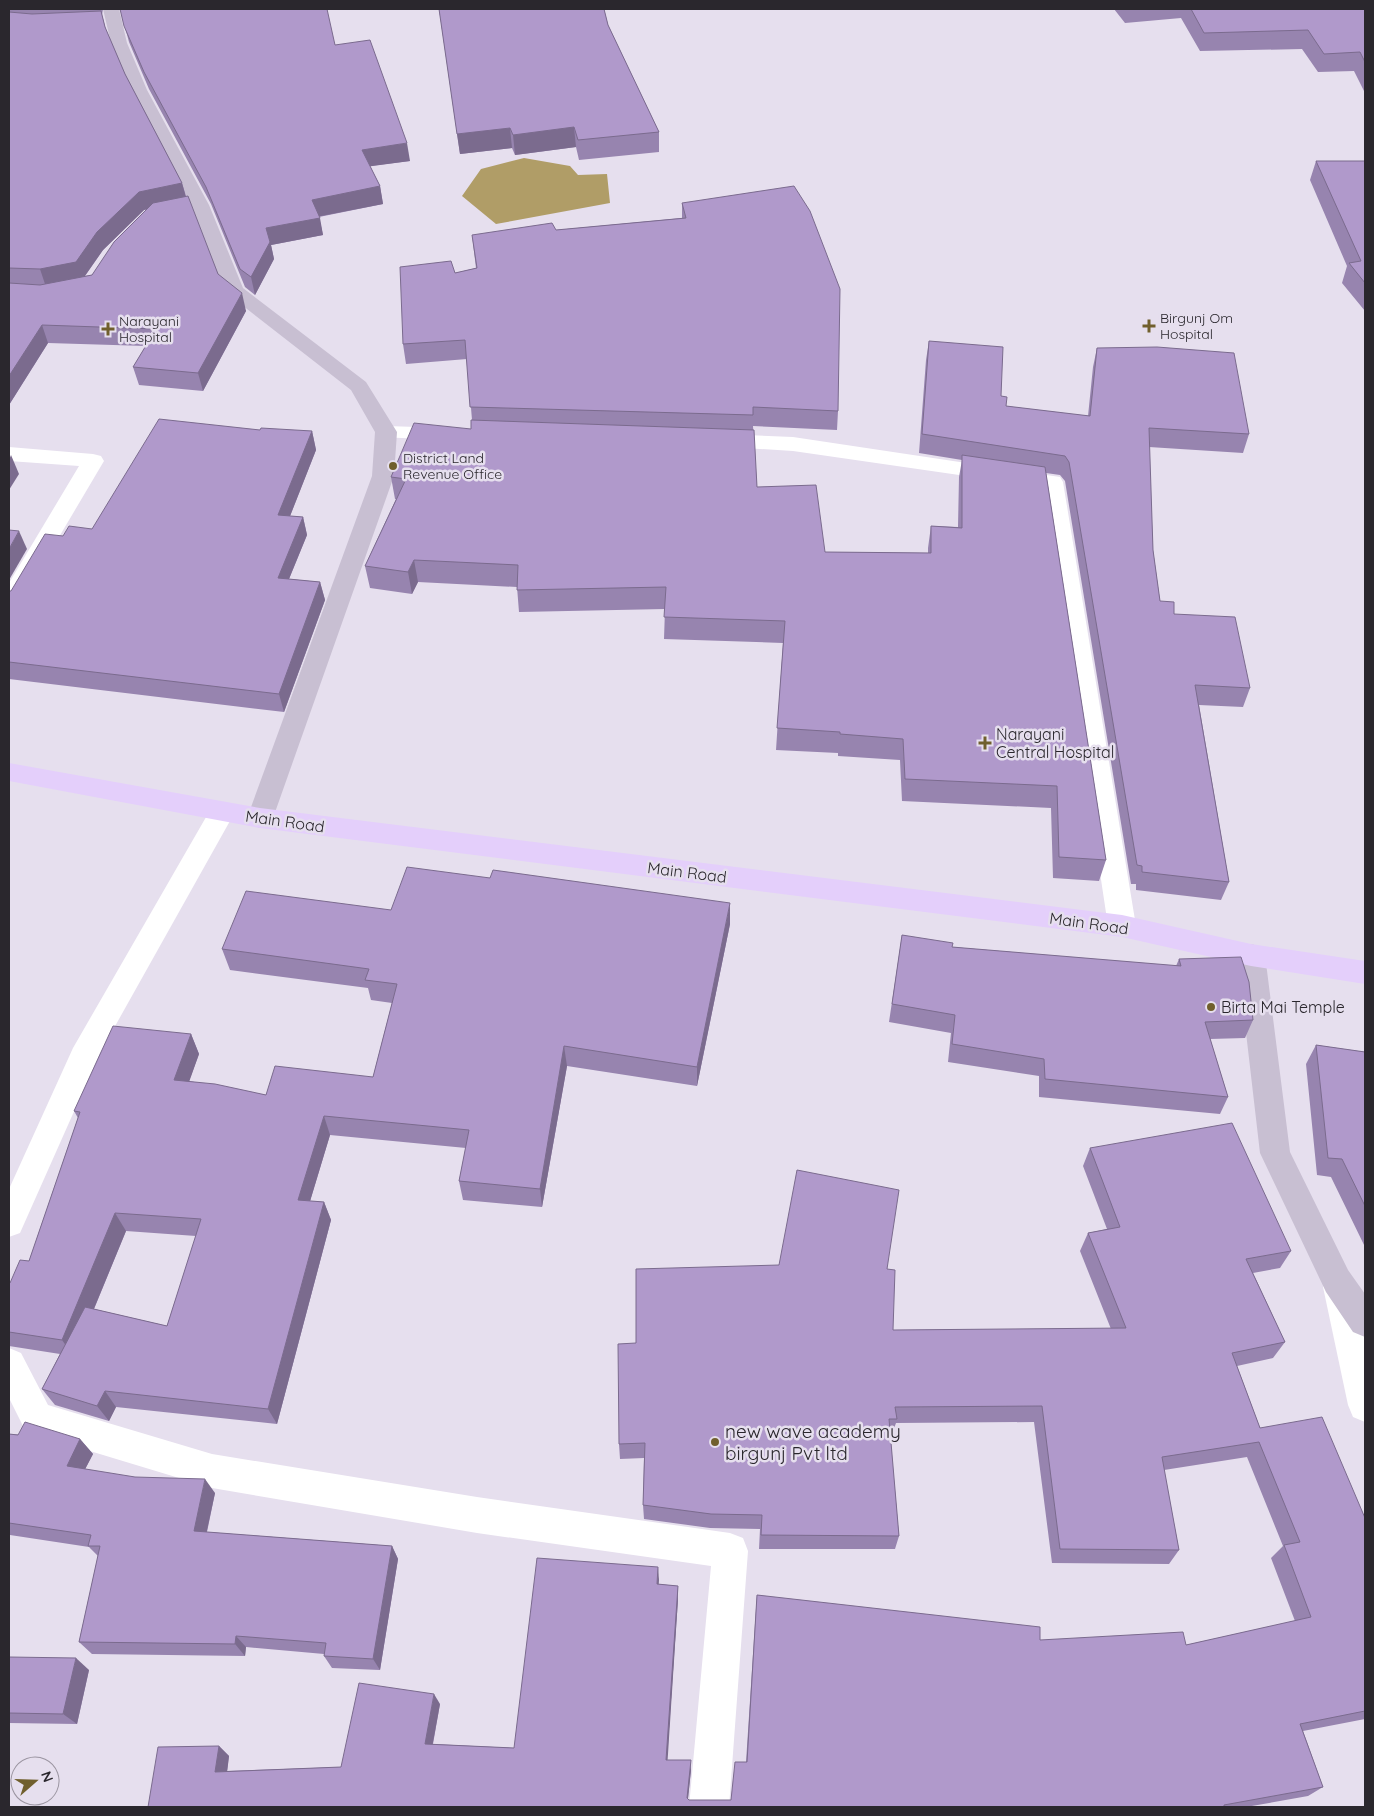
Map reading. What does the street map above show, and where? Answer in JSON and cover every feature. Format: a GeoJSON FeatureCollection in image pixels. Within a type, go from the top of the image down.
{"type":"FeatureCollection","features":[{"type":"Feature","properties":{"kind":"main road","name":"Main Road"},"geometry":{"type":"LineString","coordinates":[[9,772],[260,818],[1122,926],[1250,955],[1365,973]]}},
{"type":"Feature","properties":{"kind":"street"},"geometry":{"type":"LineString","coordinates":[[107,17],[192,206],[234,291],[359,386],[386,432],[383,476],[260,818]]}},
{"type":"Feature","properties":{"kind":"street"},"geometry":{"type":"LineString","coordinates":[[386,432],[466,434]]}},
{"type":"Feature","properties":{"kind":"street"},"geometry":{"type":"LineString","coordinates":[[694,441],[793,444],[1052,482],[1122,926]]}},
{"type":"Feature","properties":{"kind":"street"},"geometry":{"type":"LineString","coordinates":[[9,454],[93,461],[9,602]]}},
{"type":"Feature","properties":{"kind":"street"},"geometry":{"type":"LineString","coordinates":[[9,1223],[88,1048],[222,812]]}},
{"type":"Feature","properties":{"kind":"street"},"geometry":{"type":"LineString","coordinates":[[1250,955],[1274,1153],[1338,1281],[1365,1321]]}},
{"type":"Feature","properties":{"kind":"street"},"geometry":{"type":"LineString","coordinates":[[1338,1281],[1365,1405]]}},
{"type":"Feature","properties":{"kind":"street"},"geometry":{"type":"LineString","coordinates":[[9,1364],[37,1418],[212,1471],[477,1515],[730,1551],[709,1807]]}},
{"type":"Feature","properties":{"kind":"shaded area"},"geometry":{"type":"Polygon","coordinates":[[[524,158],[570,166],[578,175],[607,174],[610,203],[496,224],[462,196],[481,169],[524,158]]]}},
{"type":"Feature","properties":{"kind":"building"},"geometry":{"type":"Polygon","coordinates":[[[120,9],[327,9],[335,45],[370,40],[407,143],[362,150],[380,186],[312,200],[320,218],[266,228],[270,242],[251,277],[240,269],[206,187],[144,72],[124,26],[120,9]]]}},
{"type":"Feature","properties":{"kind":"building"},"geometry":{"type":"Polygon","coordinates":[[[439,9],[604,9],[608,25],[659,132],[578,140],[574,127],[513,135],[510,128],[457,134],[439,9]]]}},
{"type":"Feature","properties":{"kind":"building"},"geometry":{"type":"Polygon","coordinates":[[[1191,9],[1365,9],[1365,62],[1360,52],[1324,54],[1308,30],[1204,33],[1191,9]]]}},
{"type":"Feature","properties":{"kind":"building"},"geometry":{"type":"Polygon","coordinates":[[[101,11],[105,27],[125,74],[182,183],[139,192],[97,232],[76,262],[40,269],[9,268],[9,12],[32,14],[101,11]]]}},
{"type":"Feature","properties":{"kind":"building"},"geometry":{"type":"Polygon","coordinates":[[[1316,161],[1365,161],[1365,283],[1349,263],[1361,261],[1316,161]]]}},
{"type":"Feature","properties":{"kind":"building"},"geometry":{"type":"Polygon","coordinates":[[[794,186],[810,211],[840,289],[838,411],[753,407],[753,415],[470,407],[465,340],[403,344],[400,267],[451,261],[455,273],[477,268],[472,235],[552,223],[556,230],[686,218],[682,203],[794,186]]]}},
{"type":"Feature","properties":{"kind":"building"},"geometry":{"type":"Polygon","coordinates":[[[188,196],[218,274],[242,293],[198,373],[133,367],[156,329],[42,325],[9,376],[9,283],[40,285],[92,275],[114,242],[153,203],[188,196]]]}},
{"type":"Feature","properties":{"kind":"building"},"geometry":{"type":"Polygon","coordinates":[[[929,341],[1003,347],[1001,396],[1007,397],[1006,406],[1090,416],[1097,348],[1157,347],[1234,353],[1249,434],[1149,428],[1153,550],[1160,601],[1174,602],[1174,614],[1235,617],[1250,688],[1195,685],[1229,882],[1142,872],[1142,866],[1137,865],[1069,462],[1065,456],[922,434],[929,341]]]}},
{"type":"Feature","properties":{"kind":"building"},"geometry":{"type":"Polygon","coordinates":[[[159,419],[260,430],[261,428],[312,431],[278,515],[303,517],[278,578],[320,582],[279,694],[9,662],[9,591],[11,591],[45,534],[63,536],[69,526],[92,529],[159,419]]]}},
{"type":"Feature","properties":{"kind":"building"},"geometry":{"type":"Polygon","coordinates":[[[471,420],[754,430],[757,487],[816,485],[825,552],[931,553],[931,526],[962,528],[962,455],[1045,467],[1106,860],[1059,857],[1057,786],[905,779],[903,739],[777,728],[785,621],[664,617],[666,587],[517,590],[518,565],[414,560],[408,572],[365,566],[406,479],[391,477],[414,423],[471,429],[471,420]]]}},
{"type":"Feature","properties":{"kind":"building"},"geometry":{"type":"Polygon","coordinates":[[[9,530],[19,531],[9,549],[9,530]]]}},
{"type":"Feature","properties":{"kind":"building"},"geometry":{"type":"Polygon","coordinates":[[[407,867],[490,878],[493,870],[730,903],[697,1067],[564,1046],[540,1189],[459,1181],[469,1130],[324,1116],[298,1200],[324,1202],[268,1409],[105,1391],[97,1406],[42,1389],[85,1307],[167,1326],[201,1219],[115,1213],[62,1340],[9,1332],[9,1283],[20,1260],[29,1261],[80,1112],[74,1111],[113,1026],[191,1034],[174,1080],[215,1084],[266,1095],[275,1066],[373,1077],[397,984],[365,980],[369,969],[222,949],[246,891],[391,910],[407,867]]]}},
{"type":"Feature","properties":{"kind":"building"},"geometry":{"type":"Polygon","coordinates":[[[902,935],[953,943],[952,947],[1181,966],[1179,959],[1241,957],[1249,982],[1253,1020],[1205,1022],[1228,1097],[1045,1079],[1044,1059],[952,1044],[955,1015],[892,1004],[902,935]]]}},
{"type":"Feature","properties":{"kind":"building"},"geometry":{"type":"Polygon","coordinates":[[[1316,1045],[1365,1052],[1365,1206],[1342,1159],[1328,1158],[1316,1045]]]}},
{"type":"Feature","properties":{"kind":"building"},"geometry":{"type":"Polygon","coordinates":[[[1232,1123],[1291,1251],[1246,1259],[1285,1342],[1232,1353],[1260,1428],[1322,1417],[1365,1518],[1365,1711],[1300,1724],[1323,1787],[1224,1805],[1224,1807],[148,1807],[158,1747],[219,1746],[215,1772],[341,1767],[359,1683],[434,1694],[425,1744],[514,1748],[537,1558],[658,1567],[657,1584],[678,1586],[666,1760],[691,1760],[687,1798],[689,1800],[731,1800],[735,1762],[747,1762],[757,1595],[1040,1627],[1040,1640],[1183,1632],[1186,1645],[1311,1617],[1284,1545],[1300,1542],[1259,1442],[1162,1457],[1179,1550],[1060,1549],[1042,1406],[895,1407],[897,1419],[889,1419],[899,1536],[761,1535],[762,1515],[711,1514],[643,1505],[645,1443],[619,1444],[618,1344],[636,1343],[636,1269],[779,1265],[797,1170],[899,1190],[887,1269],[895,1270],[893,1330],[1126,1328],[1088,1233],[1120,1227],[1090,1148],[1232,1123]]]}},
{"type":"Feature","properties":{"kind":"building"},"geometry":{"type":"Polygon","coordinates":[[[25,1422],[80,1439],[67,1466],[135,1477],[205,1479],[194,1531],[392,1546],[373,1659],[324,1656],[326,1643],[236,1636],[235,1644],[79,1642],[100,1546],[88,1546],[91,1535],[9,1523],[9,1434],[18,1435],[25,1422]]]}},
{"type":"Feature","properties":{"kind":"building"},"geometry":{"type":"Polygon","coordinates":[[[9,1657],[76,1658],[63,1714],[9,1713],[9,1657]]]}},
{"type":"Feature","properties":{"kind":"place","name":"Birgunj Om Hospital"},"geometry":{"type":"Point","coordinates":[1149,326]}},
{"type":"Feature","properties":{"kind":"place","name":"Narayani Hospital"},"geometry":{"type":"Point","coordinates":[108,329]}},
{"type":"Feature","properties":{"kind":"place","name":"District Land Revenue Office"},"geometry":{"type":"Point","coordinates":[393,466]}},
{"type":"Feature","properties":{"kind":"place","name":"Narayani Central Hospital"},"geometry":{"type":"Point","coordinates":[985,743]}},
{"type":"Feature","properties":{"kind":"place","name":"Birta Mai Temple"},"geometry":{"type":"Point","coordinates":[1211,1007]}},
{"type":"Feature","properties":{"kind":"place","name":"new wave academy birgunj Pvt ltd"},"geometry":{"type":"Point","coordinates":[715,1442]}}]}
